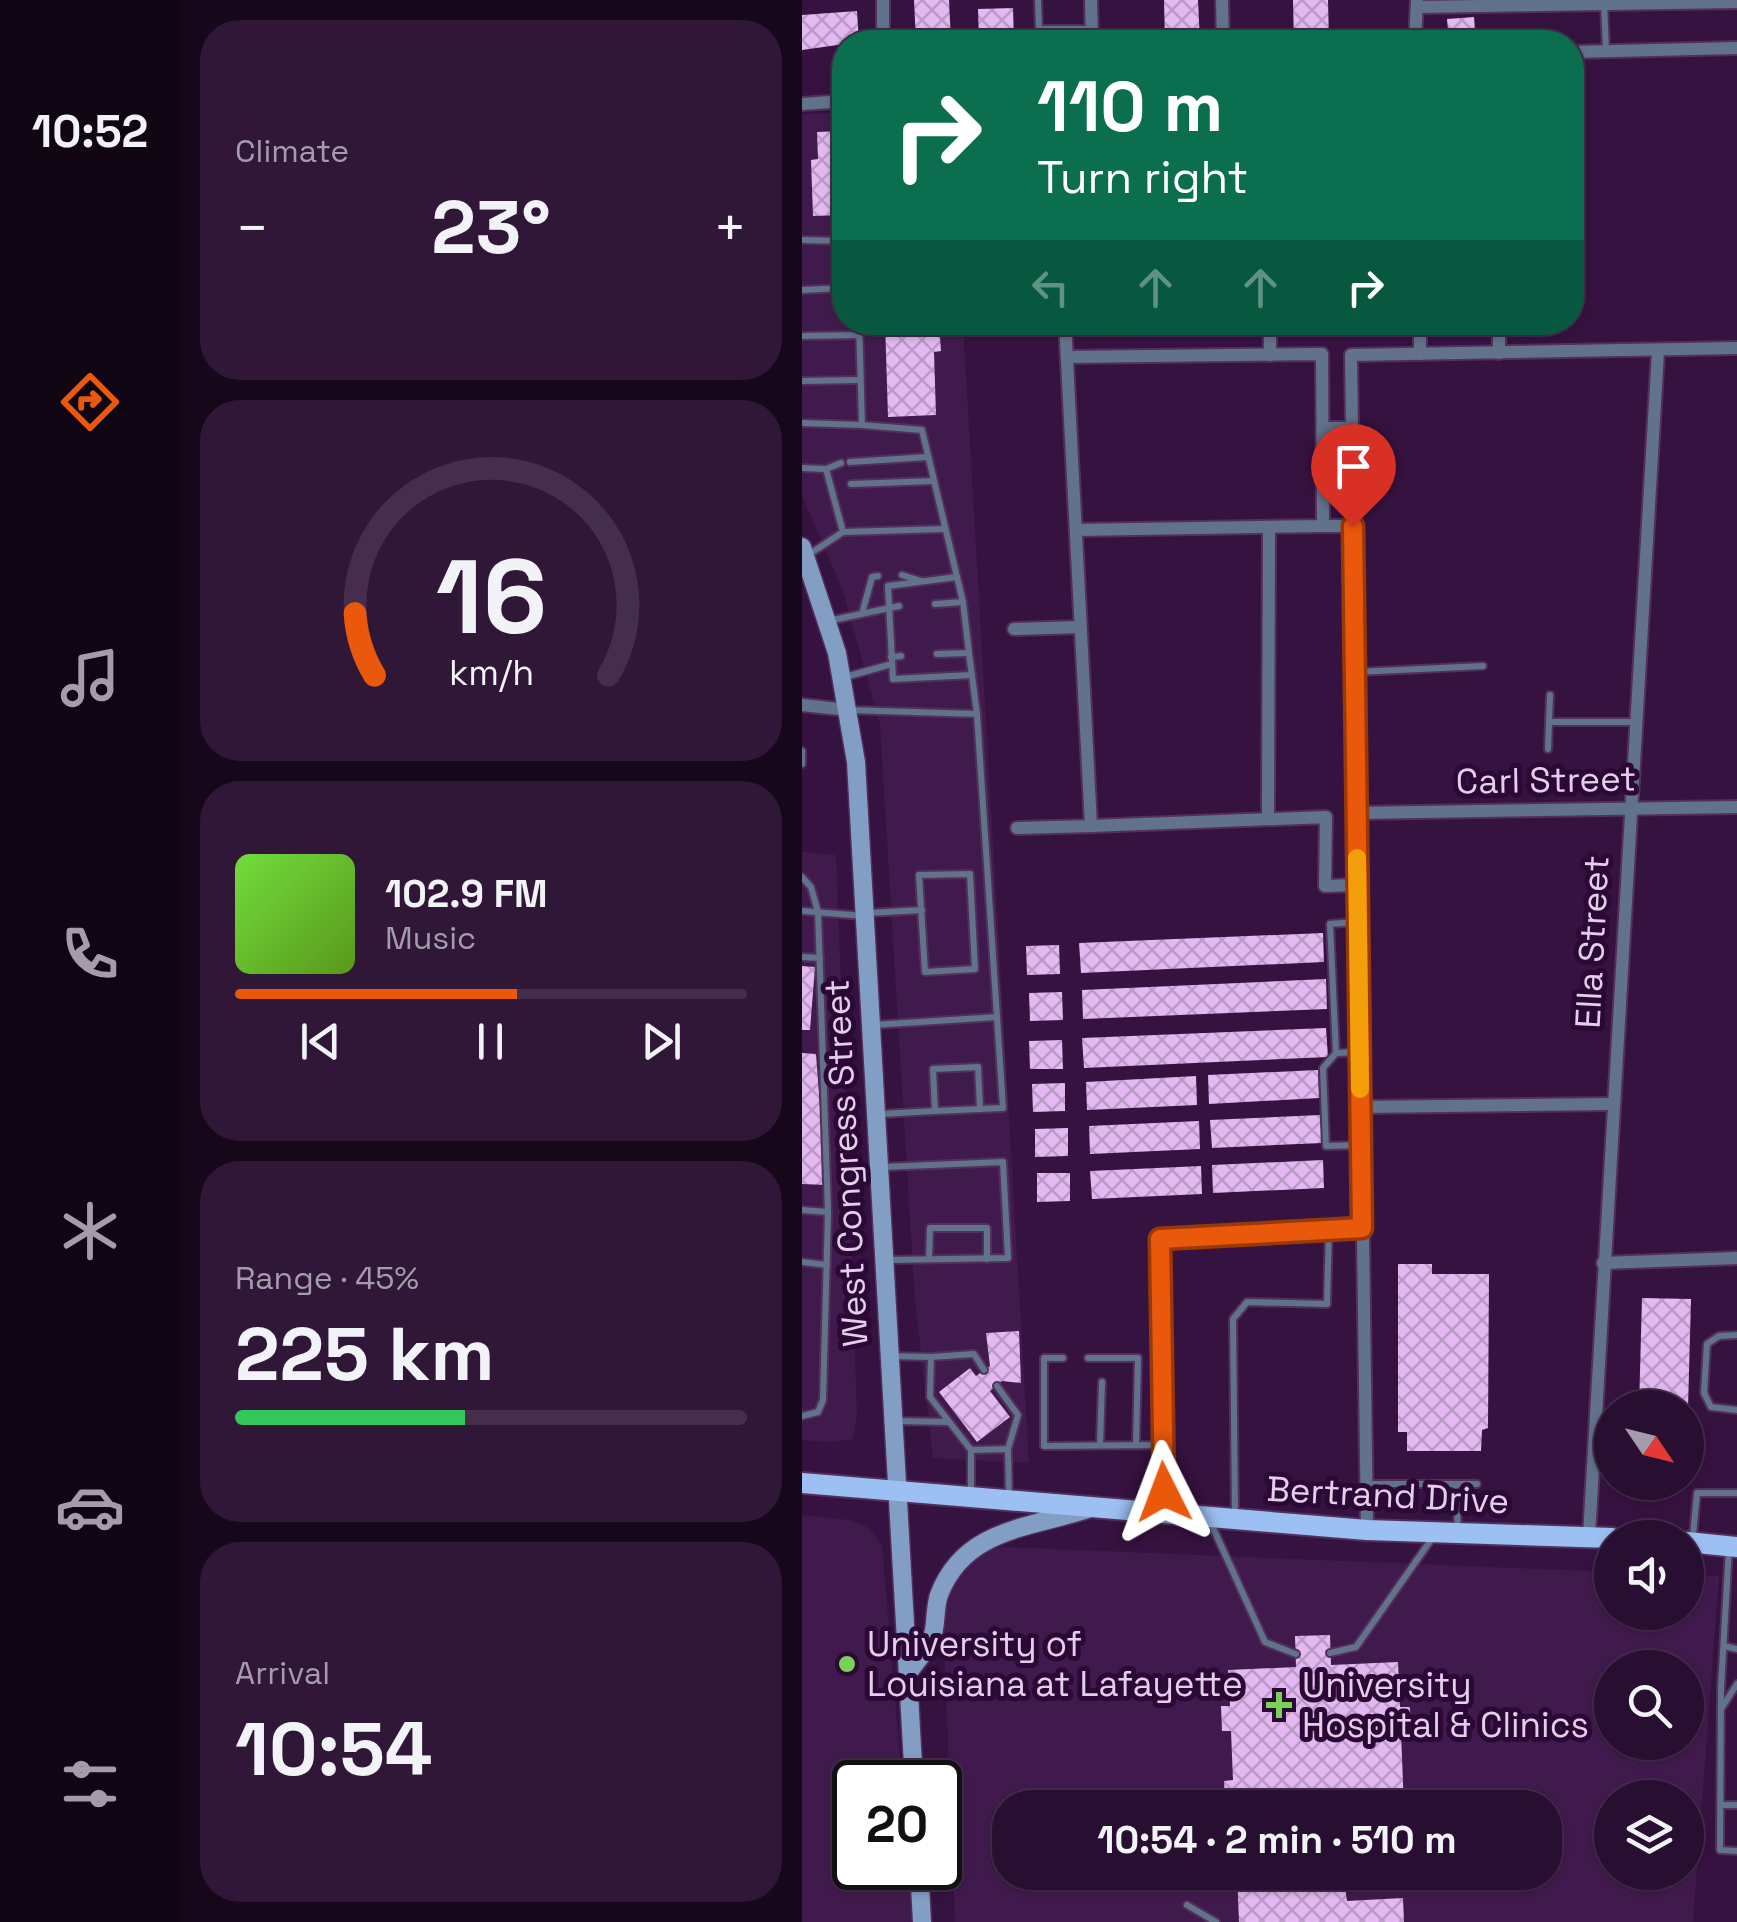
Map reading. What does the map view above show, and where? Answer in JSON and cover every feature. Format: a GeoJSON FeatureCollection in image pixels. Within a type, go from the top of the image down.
{"type":"FeatureCollection","features":[{"type":"Feature","properties":{"kind":"main road","name":"West Congress Street"},"geometry":{"type":"LineString","coordinates":[[804,552],[828,621],[848,710],[865,915],[913,1760]]}},
{"type":"Feature","properties":{"kind":"main road","name":"Bertrand Drive"},"geometry":{"type":"LineString","coordinates":[[802,1483],[1367,1530],[1594,1536]]}},
{"type":"Feature","properties":{"kind":"main road"},"geometry":{"type":"LineString","coordinates":[[908,1674],[932,1639],[937,1598],[954,1564],[967,1550],[995,1534],[1029,1528],[1093,1507]]}},
{"type":"Feature","properties":{"kind":"main road"},"geometry":{"type":"LineString","coordinates":[[1704,1544],[1733,1547]]}},
{"type":"Feature","properties":{"kind":"main road"},"geometry":{"type":"LineString","coordinates":[[920,1890],[922,1922]]}},
{"type":"Feature","properties":{"kind":"street"},"geometry":{"type":"LineString","coordinates":[[883,30],[884,0]]}},
{"type":"Feature","properties":{"kind":"street"},"geometry":{"type":"LineString","coordinates":[[1091,0],[1092,30]]}},
{"type":"Feature","properties":{"kind":"street"},"geometry":{"type":"LineString","coordinates":[[1222,0],[1223,30]]}},
{"type":"Feature","properties":{"kind":"street"},"geometry":{"type":"LineString","coordinates":[[1416,30],[1417,3],[1736,2]]}},
{"type":"Feature","properties":{"kind":"street"},"geometry":{"type":"LineString","coordinates":[[1584,52],[1736,48]]}},
{"type":"Feature","properties":{"kind":"street"},"geometry":{"type":"LineString","coordinates":[[802,104],[832,102]]}},
{"type":"Feature","properties":{"kind":"street"},"geometry":{"type":"LineString","coordinates":[[1066,335],[1090,826]]}},
{"type":"Feature","properties":{"kind":"street"},"geometry":{"type":"LineString","coordinates":[[1270,335],[1270,355]]}},
{"type":"Feature","properties":{"kind":"street"},"geometry":{"type":"LineString","coordinates":[[1420,335],[1420,354]]}},
{"type":"Feature","properties":{"kind":"street"},"geometry":{"type":"LineString","coordinates":[[1499,335],[1499,353]]}},
{"type":"Feature","properties":{"kind":"street"},"geometry":{"type":"LineString","coordinates":[[1367,1530],[1351,355],[1736,348]]}},
{"type":"Feature","properties":{"kind":"street","name":"Ella Street"},"geometry":{"type":"LineString","coordinates":[[1588,1536],[1658,351]]}},
{"type":"Feature","properties":{"kind":"street"},"geometry":{"type":"LineString","coordinates":[[1067,357],[1322,354],[1323,526]]}},
{"type":"Feature","properties":{"kind":"street"},"geometry":{"type":"LineString","coordinates":[[1322,428],[1352,428]]}},
{"type":"Feature","properties":{"kind":"street"},"geometry":{"type":"LineString","coordinates":[[1076,530],[1353,526]]}},
{"type":"Feature","properties":{"kind":"street"},"geometry":{"type":"LineString","coordinates":[[1268,818],[1270,527]]}},
{"type":"Feature","properties":{"kind":"street"},"geometry":{"type":"LineString","coordinates":[[1014,629],[1080,627]]}},
{"type":"Feature","properties":{"kind":"street"},"geometry":{"type":"LineString","coordinates":[[802,705],[848,710]]}},
{"type":"Feature","properties":{"kind":"street","name":"Carl Street"},"geometry":{"type":"LineString","coordinates":[[1356,813],[1736,807]]}},
{"type":"Feature","properties":{"kind":"street"},"geometry":{"type":"LineString","coordinates":[[1017,828],[1326,817],[1325,886],[1357,885]]}},
{"type":"Feature","properties":{"kind":"street"},"geometry":{"type":"LineString","coordinates":[[1360,1107],[1612,1104]]}},
{"type":"Feature","properties":{"kind":"street"},"geometry":{"type":"LineString","coordinates":[[1603,1263],[1736,1258]]}},
{"type":"Feature","properties":{"kind":"lane"},"geometry":{"type":"LineString","coordinates":[[1038,0],[1039,29],[1047,30]]}},
{"type":"Feature","properties":{"kind":"lane"},"geometry":{"type":"LineString","coordinates":[[1604,2],[1606,51]]}},
{"type":"Feature","properties":{"kind":"lane"},"geometry":{"type":"LineString","coordinates":[[802,240],[832,240]]}},
{"type":"Feature","properties":{"kind":"lane"},"geometry":{"type":"LineString","coordinates":[[802,290],[832,289]]}},
{"type":"Feature","properties":{"kind":"lane"},"geometry":{"type":"LineString","coordinates":[[802,336],[859,335],[862,426]]}},
{"type":"Feature","properties":{"kind":"lane"},"geometry":{"type":"LineString","coordinates":[[802,381],[860,380]]}},
{"type":"Feature","properties":{"kind":"lane"},"geometry":{"type":"LineString","coordinates":[[802,423],[922,430],[963,602],[977,714],[1003,1108],[875,1114]]}},
{"type":"Feature","properties":{"kind":"lane"},"geometry":{"type":"LineString","coordinates":[[802,468],[826,469],[846,463],[928,457]]}},
{"type":"Feature","properties":{"kind":"lane"},"geometry":{"type":"LineString","coordinates":[[826,469],[843,532]]}},
{"type":"Feature","properties":{"kind":"lane"},"geometry":{"type":"LineString","coordinates":[[852,484],[934,481]]}},
{"type":"Feature","properties":{"kind":"lane"},"geometry":{"type":"LineString","coordinates":[[828,482],[842,483]]}},
{"type":"Feature","properties":{"kind":"lane"},"geometry":{"type":"LineString","coordinates":[[804,552],[843,532],[945,529]]}},
{"type":"Feature","properties":{"kind":"lane"},"geometry":{"type":"LineString","coordinates":[[902,574],[922,582]]}},
{"type":"Feature","properties":{"kind":"lane"},"geometry":{"type":"LineString","coordinates":[[862,610],[872,577],[878,576]]}},
{"type":"Feature","properties":{"kind":"lane"},"geometry":{"type":"LineString","coordinates":[[958,577],[888,586],[894,606],[893,679],[972,674]]}},
{"type":"Feature","properties":{"kind":"lane"},"geometry":{"type":"LineString","coordinates":[[934,604],[963,602]]}},
{"type":"Feature","properties":{"kind":"lane"},"geometry":{"type":"LineString","coordinates":[[828,621],[862,610],[894,606]]}},
{"type":"Feature","properties":{"kind":"lane"},"geometry":{"type":"LineString","coordinates":[[937,654],[970,652]]}},
{"type":"Feature","properties":{"kind":"lane"},"geometry":{"type":"LineString","coordinates":[[842,678],[901,656]]}},
{"type":"Feature","properties":{"kind":"lane"},"geometry":{"type":"LineString","coordinates":[[1355,672],[1483,666]]}},
{"type":"Feature","properties":{"kind":"lane"},"geometry":{"type":"LineString","coordinates":[[1548,749],[1550,695]]}},
{"type":"Feature","properties":{"kind":"lane"},"geometry":{"type":"LineString","coordinates":[[848,710],[977,714]]}},
{"type":"Feature","properties":{"kind":"lane"},"geometry":{"type":"LineString","coordinates":[[1549,722],[1635,722]]}},
{"type":"Feature","properties":{"kind":"lane"},"geometry":{"type":"LineString","coordinates":[[802,751],[802,764]]}},
{"type":"Feature","properties":{"kind":"lane"},"geometry":{"type":"LineString","coordinates":[[970,874],[975,968],[924,972],[922,910],[920,875],[970,874]]}},
{"type":"Feature","properties":{"kind":"lane"},"geometry":{"type":"LineString","coordinates":[[802,877],[811,887],[818,912],[828,1212],[822,1400],[818,1412],[802,1416]]}},
{"type":"Feature","properties":{"kind":"lane"},"geometry":{"type":"LineString","coordinates":[[802,911],[865,915],[922,910]]}},
{"type":"Feature","properties":{"kind":"lane"},"geometry":{"type":"LineString","coordinates":[[1358,922],[1330,924],[1336,1053],[1323,1068],[1326,1146],[1360,1144]]}},
{"type":"Feature","properties":{"kind":"lane"},"geometry":{"type":"LineString","coordinates":[[802,956],[820,958]]}},
{"type":"Feature","properties":{"kind":"lane"},"geometry":{"type":"LineString","coordinates":[[871,1025],[996,1018]]}},
{"type":"Feature","properties":{"kind":"lane"},"geometry":{"type":"LineString","coordinates":[[1336,1053],[1359,1052]]}},
{"type":"Feature","properties":{"kind":"lane"},"geometry":{"type":"LineString","coordinates":[[936,1111],[933,1069],[978,1067],[980,1109]]}},
{"type":"Feature","properties":{"kind":"lane"},"geometry":{"type":"LineString","coordinates":[[877,1167],[1003,1162],[1008,1258],[882,1260]]}},
{"type":"Feature","properties":{"kind":"lane"},"geometry":{"type":"LineString","coordinates":[[802,1210],[828,1212]]}},
{"type":"Feature","properties":{"kind":"lane"},"geometry":{"type":"LineString","coordinates":[[929,1260],[930,1228],[987,1228],[986,1258]]}},
{"type":"Feature","properties":{"kind":"lane"},"geometry":{"type":"LineString","coordinates":[[1235,1519],[1233,1319],[1246,1302],[1327,1304],[1328,1228]]}},
{"type":"Feature","properties":{"kind":"lane"},"geometry":{"type":"LineString","coordinates":[[1162,1513],[1166,1471],[1162,1445],[1160,1239],[1362,1228]]}},
{"type":"Feature","properties":{"kind":"lane"},"geometry":{"type":"LineString","coordinates":[[802,1262],[828,1265]]}},
{"type":"Feature","properties":{"kind":"lane"},"geometry":{"type":"LineString","coordinates":[[1736,1335],[1719,1336],[1707,1344],[1704,1394],[1710,1407],[1736,1410]]}},
{"type":"Feature","properties":{"kind":"lane"},"geometry":{"type":"LineString","coordinates":[[888,1356],[974,1354],[984,1370]]}},
{"type":"Feature","properties":{"kind":"lane"},"geometry":{"type":"LineString","coordinates":[[930,1357],[930,1397],[971,1450],[970,1496]]}},
{"type":"Feature","properties":{"kind":"lane"},"geometry":{"type":"LineString","coordinates":[[1063,1358],[1044,1358],[1044,1446],[1162,1445]]}},
{"type":"Feature","properties":{"kind":"lane"},"geometry":{"type":"LineString","coordinates":[[1088,1358],[1138,1358],[1136,1445]]}},
{"type":"Feature","properties":{"kind":"lane"},"geometry":{"type":"LineString","coordinates":[[1100,1446],[1102,1382]]}},
{"type":"Feature","properties":{"kind":"lane"},"geometry":{"type":"LineString","coordinates":[[996,1386],[1004,1403],[1018,1415],[1008,1449],[1008,1500]]}},
{"type":"Feature","properties":{"kind":"lane"},"geometry":{"type":"LineString","coordinates":[[942,1412],[950,1406]]}},
{"type":"Feature","properties":{"kind":"lane"},"geometry":{"type":"LineString","coordinates":[[893,1421],[950,1422]]}},
{"type":"Feature","properties":{"kind":"lane"},"geometry":{"type":"LineString","coordinates":[[960,1435],[967,1430]]}},
{"type":"Feature","properties":{"kind":"lane"},"geometry":{"type":"LineString","coordinates":[[971,1450],[1008,1449]]}},
{"type":"Feature","properties":{"kind":"lane"},"geometry":{"type":"LineString","coordinates":[[1367,1484],[1477,1484]]}},
{"type":"Feature","properties":{"kind":"lane"},"geometry":{"type":"LineString","coordinates":[[1456,1484],[1458,1532]]}},
{"type":"Feature","properties":{"kind":"lane"},"geometry":{"type":"LineString","coordinates":[[1693,1520],[1697,1493],[1736,1493]]}},
{"type":"Feature","properties":{"kind":"lane"},"geometry":{"type":"LineString","coordinates":[[1208,1517],[1265,1642],[1296,1654]]}},
{"type":"Feature","properties":{"kind":"lane"},"geometry":{"type":"LineString","coordinates":[[1330,1654],[1356,1647],[1436,1532]]}},
{"type":"Feature","properties":{"kind":"lane"},"geometry":{"type":"LineString","coordinates":[[1733,1547],[1721,1709],[1720,1850],[1736,1851]]}},
{"type":"Feature","properties":{"kind":"lane"},"geometry":{"type":"LineString","coordinates":[[1724,1646],[1736,1649]]}},
{"type":"Feature","properties":{"kind":"lane"},"geometry":{"type":"LineString","coordinates":[[1721,1709],[1736,1684]]}},
{"type":"Feature","properties":{"kind":"lane"},"geometry":{"type":"LineString","coordinates":[[1723,1765],[1736,1766]]}},
{"type":"Feature","properties":{"kind":"lane"},"geometry":{"type":"LineString","coordinates":[[1722,1804],[1736,1805]]}},
{"type":"Feature","properties":{"kind":"lane"},"geometry":{"type":"LineString","coordinates":[[1188,1905],[1216,1922]]}},
{"type":"Feature","properties":{"kind":"shaded area"},"geometry":{"type":"Polygon","coordinates":[[[832,113],[832,335],[964,335],[1029,1463],[933,1458],[915,1300],[880,725],[843,591],[802,495],[802,114],[832,113]]]}},
{"type":"Feature","properties":{"kind":"shaded area"},"geometry":{"type":"Polygon","coordinates":[[[802,852],[836,855],[857,1413],[853,1439],[832,1442],[802,1440],[802,852]]]}},
{"type":"Feature","properties":{"kind":"shaded area","name":"University of Louisiana at Lafayette"},"geometry":{"type":"Polygon","coordinates":[[[802,1515],[849,1520],[869,1528],[882,1546],[900,1760],[832,1760],[832,1890],[911,1890],[913,1922],[802,1922],[802,1515]]]}},
{"type":"Feature","properties":{"kind":"shaded area","name":"University Hospital & Clinics"},"geometry":{"type":"Polygon","coordinates":[[[1003,1547],[1594,1571],[1594,1630],[1704,1630],[1704,1576],[1719,1576],[1704,1780],[1594,1780],[1594,1890],[1695,1890],[1693,1922],[955,1922],[954,1890],[962,1890],[962,1760],[949,1760],[943,1615],[949,1589],[963,1567],[981,1551],[1003,1547]]]}},
{"type":"Feature","properties":{"kind":"building"},"geometry":{"type":"Polygon","coordinates":[[[914,0],[949,0],[950,30],[915,30],[914,0]]]}},
{"type":"Feature","properties":{"kind":"building"},"geometry":{"type":"Polygon","coordinates":[[[1164,0],[1198,0],[1199,30],[1165,30],[1164,0]]]}},
{"type":"Feature","properties":{"kind":"building"},"geometry":{"type":"Polygon","coordinates":[[[1293,0],[1328,0],[1329,30],[1294,30],[1293,0]]]}},
{"type":"Feature","properties":{"kind":"building"},"geometry":{"type":"Polygon","coordinates":[[[1013,8],[1014,30],[979,30],[978,9],[1013,8]]]}},
{"type":"Feature","properties":{"kind":"building"},"geometry":{"type":"Polygon","coordinates":[[[857,11],[858,30],[832,30],[832,46],[802,50],[802,15],[857,11]]]}},
{"type":"Feature","properties":{"kind":"building"},"geometry":{"type":"Polygon","coordinates":[[[1474,17],[1475,30],[1448,30],[1447,19],[1474,17]]]}},
{"type":"Feature","properties":{"kind":"building"},"geometry":{"type":"Polygon","coordinates":[[[832,131],[832,215],[813,216],[811,160],[818,159],[817,132],[832,131]]]}},
{"type":"Feature","properties":{"kind":"building"},"geometry":{"type":"Polygon","coordinates":[[[885,335],[940,335],[941,351],[934,352],[936,415],[888,417],[885,335]]]}},
{"type":"Feature","properties":{"kind":"building"},"geometry":{"type":"Polygon","coordinates":[[[1323,933],[1324,962],[1081,973],[1079,943],[1323,933]]]}},
{"type":"Feature","properties":{"kind":"building"},"geometry":{"type":"Polygon","coordinates":[[[1059,945],[1060,974],[1027,975],[1026,946],[1059,945]]]}},
{"type":"Feature","properties":{"kind":"building"},"geometry":{"type":"Polygon","coordinates":[[[802,966],[815,967],[810,1030],[802,1030],[802,966]]]}},
{"type":"Feature","properties":{"kind":"building"},"geometry":{"type":"Polygon","coordinates":[[[1326,979],[1327,1009],[1083,1019],[1082,990],[1326,979]]]}},
{"type":"Feature","properties":{"kind":"building"},"geometry":{"type":"Polygon","coordinates":[[[1062,992],[1063,1020],[1030,1021],[1029,993],[1062,992]]]}},
{"type":"Feature","properties":{"kind":"building"},"geometry":{"type":"Polygon","coordinates":[[[1326,1028],[1328,1057],[1084,1068],[1082,1038],[1326,1028]]]}},
{"type":"Feature","properties":{"kind":"building"},"geometry":{"type":"Polygon","coordinates":[[[1062,1040],[1063,1069],[1030,1069],[1029,1041],[1062,1040]]]}},
{"type":"Feature","properties":{"kind":"building"},"geometry":{"type":"Polygon","coordinates":[[[802,1053],[816,1054],[826,1185],[802,1184],[802,1053]]]}},
{"type":"Feature","properties":{"kind":"building"},"geometry":{"type":"Polygon","coordinates":[[[1318,1070],[1319,1098],[1209,1104],[1208,1075],[1318,1070]]]}},
{"type":"Feature","properties":{"kind":"building"},"geometry":{"type":"Polygon","coordinates":[[[1196,1076],[1197,1105],[1087,1110],[1086,1082],[1196,1076]]]}},
{"type":"Feature","properties":{"kind":"building"},"geometry":{"type":"Polygon","coordinates":[[[1065,1083],[1065,1111],[1033,1112],[1032,1084],[1065,1083]]]}},
{"type":"Feature","properties":{"kind":"building"},"geometry":{"type":"Polygon","coordinates":[[[1320,1115],[1322,1143],[1212,1148],[1210,1120],[1320,1115]]]}},
{"type":"Feature","properties":{"kind":"building"},"geometry":{"type":"Polygon","coordinates":[[[1199,1121],[1200,1149],[1090,1154],[1089,1126],[1199,1121]]]}},
{"type":"Feature","properties":{"kind":"building"},"geometry":{"type":"Polygon","coordinates":[[[1068,1128],[1068,1156],[1035,1157],[1035,1129],[1068,1128]]]}},
{"type":"Feature","properties":{"kind":"building"},"geometry":{"type":"Polygon","coordinates":[[[1323,1160],[1324,1188],[1213,1193],[1212,1165],[1323,1160]]]}},
{"type":"Feature","properties":{"kind":"building"},"geometry":{"type":"Polygon","coordinates":[[[1201,1166],[1202,1194],[1092,1199],[1090,1171],[1201,1166]]]}},
{"type":"Feature","properties":{"kind":"building"},"geometry":{"type":"Polygon","coordinates":[[[1037,1173],[1070,1173],[1070,1201],[1037,1202],[1037,1173]]]}},
{"type":"Feature","properties":{"kind":"building"},"geometry":{"type":"Polygon","coordinates":[[[1398,1264],[1432,1264],[1432,1274],[1489,1274],[1488,1428],[1482,1430],[1481,1451],[1407,1451],[1407,1432],[1398,1432],[1398,1264]]]}},
{"type":"Feature","properties":{"kind":"building"},"geometry":{"type":"Polygon","coordinates":[[[1642,1298],[1691,1299],[1688,1390],[1639,1390],[1642,1298]]]}},
{"type":"Feature","properties":{"kind":"building"},"geometry":{"type":"Polygon","coordinates":[[[1019,1331],[1021,1383],[1002,1381],[990,1391],[1010,1417],[977,1442],[939,1392],[970,1368],[976,1376],[990,1366],[986,1333],[1019,1331]]]}},
{"type":"Feature","properties":{"kind":"building"},"geometry":{"type":"Polygon","coordinates":[[[1330,1635],[1331,1665],[1398,1662],[1400,1707],[1410,1707],[1411,1732],[1401,1733],[1403,1790],[1224,1790],[1224,1781],[1233,1780],[1231,1731],[1222,1731],[1221,1706],[1230,1706],[1228,1670],[1296,1667],[1295,1636],[1330,1635]]]}},
{"type":"Feature","properties":{"kind":"building"},"geometry":{"type":"Polygon","coordinates":[[[1238,1890],[1345,1890],[1347,1901],[1403,1898],[1404,1922],[1239,1922],[1238,1890]]]}},
{"type":"Feature","properties":{"kind":"slow traffic"},"geometry":{"type":"LineString","coordinates":[[1357,858],[1360,1089]]}},
{"type":"Feature","properties":{"kind":"place","name":"University of Louisiana at Lafayette"},"geometry":{"type":"Point","coordinates":[847,1664]}},
{"type":"Feature","properties":{"kind":"place","name":"University Hospital & Clinics"},"geometry":{"type":"Point","coordinates":[1279,1705]}},
{"type":"Feature","properties":{"kind":"route"},"geometry":{"type":"LineString","coordinates":[[1164,1492],[1160,1239],[1362,1228],[1353,526]]}}]}
